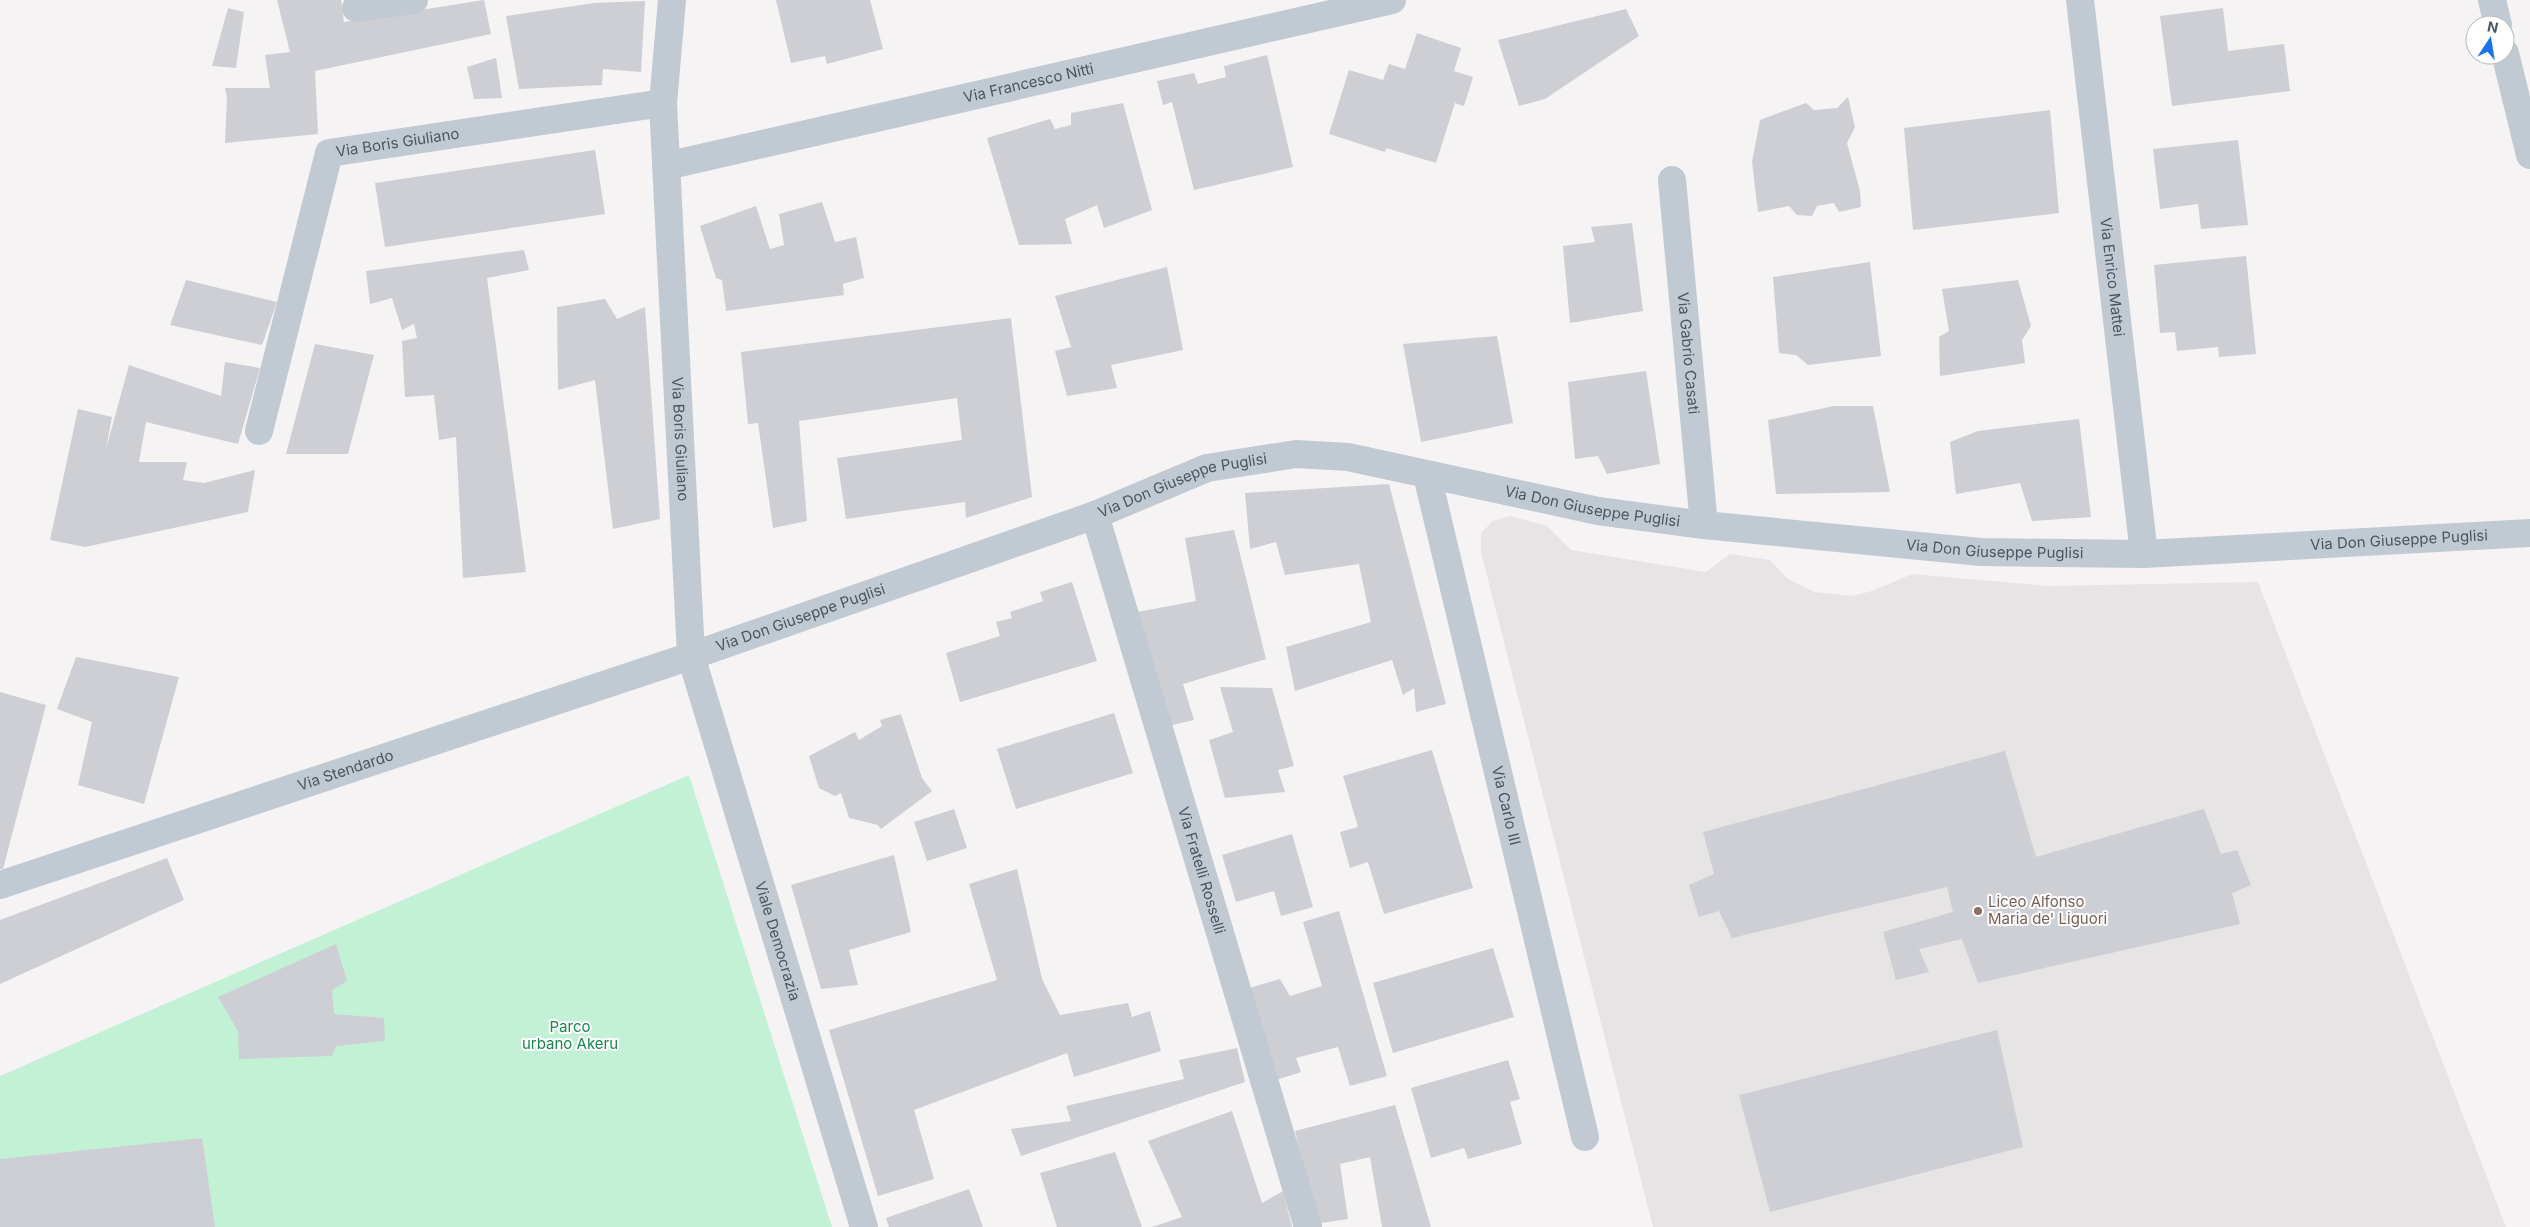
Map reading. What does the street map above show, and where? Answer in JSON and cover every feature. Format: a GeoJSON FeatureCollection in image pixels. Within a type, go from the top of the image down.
{"type":"FeatureCollection","features":[{"type":"Feature","properties":{"kind":"street"},"geometry":{"type":"LineString","coordinates":[[356,8],[414,0]]}},
{"type":"Feature","properties":{"kind":"street","name":"Via Boris Giuliano"},"geometry":{"type":"LineString","coordinates":[[672,0],[663,104],[691,656]]}},
{"type":"Feature","properties":{"kind":"street","name":"Via Francesco Nitti"},"geometry":{"type":"LineString","coordinates":[[666,166],[1392,0]]}},
{"type":"Feature","properties":{"kind":"street","name":"Via Enrico Mattei"},"geometry":{"type":"LineString","coordinates":[[2080,0],[2144,554]]}},
{"type":"Feature","properties":{"kind":"street"},"geometry":{"type":"LineString","coordinates":[[2492,0],[2496,15]]}},
{"type":"Feature","properties":{"kind":"street"},"geometry":{"type":"LineString","coordinates":[[2508,65],[2530,155]]}},
{"type":"Feature","properties":{"kind":"street","name":"Via Boris Giuliano"},"geometry":{"type":"LineString","coordinates":[[259,431],[329,153],[663,104]]}},
{"type":"Feature","properties":{"kind":"street","name":"Via Gabrio Casati"},"geometry":{"type":"LineString","coordinates":[[1672,180],[1704,525]]}},
{"type":"Feature","properties":{"kind":"street","name":"Via Don Giuseppe Puglisi"},"geometry":{"type":"LineString","coordinates":[[691,656],[1095,515],[1207,468],[1296,454],[1348,456],[1427,475],[1598,511],[1704,525],[1981,552],[2144,554],[2530,534]]}},
{"type":"Feature","properties":{"kind":"street","name":"Via Carlo III"},"geometry":{"type":"LineString","coordinates":[[1427,475],[1585,1137]]}},
{"type":"Feature","properties":{"kind":"street","name":"Via Fratelli Rosselli"},"geometry":{"type":"LineString","coordinates":[[1095,515],[1308,1227]]}},
{"type":"Feature","properties":{"kind":"street","name":"Via Stendardo"},"geometry":{"type":"LineString","coordinates":[[0,885],[691,656]]}},
{"type":"Feature","properties":{"kind":"street","name":"Viale Democrazia"},"geometry":{"type":"LineString","coordinates":[[691,656],[864,1227]]}},
{"type":"Feature","properties":{"kind":"shaded area","name":"Liceo Alfonso Maria de' Liguori"},"geometry":{"type":"Polygon","coordinates":[[[1510,516],[1547,526],[1571,550],[1706,572],[1730,554],[1770,560],[1788,579],[1815,592],[1852,596],[1872,591],[1912,574],[2048,586],[2258,582],[2506,1227],[1653,1227],[1481,552],[1481,533],[1493,521],[1510,516]]]}},
{"type":"Feature","properties":{"kind":"green space","name":"Parco urbano Akeru"},"geometry":{"type":"Polygon","coordinates":[[[689,775],[832,1227],[0,1227],[0,1076],[689,775]]]}},
{"type":"Feature","properties":{"kind":"building"},"geometry":{"type":"Polygon","coordinates":[[[277,0],[341,0],[344,22],[484,0],[491,34],[315,71],[318,134],[225,143],[227,98],[225,88],[270,88],[265,55],[290,52],[277,0]]]}},
{"type":"Feature","properties":{"kind":"building"},"geometry":{"type":"Polygon","coordinates":[[[776,0],[870,0],[883,49],[827,64],[825,56],[791,63],[776,0]]]}},
{"type":"Feature","properties":{"kind":"building"},"geometry":{"type":"Polygon","coordinates":[[[645,1],[641,72],[603,69],[602,85],[519,89],[506,16],[594,3],[645,1]]]}},
{"type":"Feature","properties":{"kind":"building"},"geometry":{"type":"Polygon","coordinates":[[[228,8],[244,12],[236,68],[212,66],[228,8]]]}},
{"type":"Feature","properties":{"kind":"building"},"geometry":{"type":"Polygon","coordinates":[[[2223,8],[2228,51],[2284,44],[2290,91],[2172,106],[2160,16],[2223,8]]]}},
{"type":"Feature","properties":{"kind":"building"},"geometry":{"type":"Polygon","coordinates":[[[1626,9],[1639,36],[1545,99],[1519,106],[1498,40],[1626,9]]]}},
{"type":"Feature","properties":{"kind":"building"},"geometry":{"type":"Polygon","coordinates":[[[1417,33],[1461,48],[1454,71],[1473,77],[1464,106],[1455,103],[1436,163],[1386,148],[1385,152],[1329,134],[1349,70],[1383,80],[1389,64],[1405,69],[1417,33]]]}},
{"type":"Feature","properties":{"kind":"building"},"geometry":{"type":"Polygon","coordinates":[[[1267,55],[1293,167],[1194,190],[1172,102],[1163,105],[1157,81],[1194,73],[1198,84],[1226,77],[1224,66],[1267,55]]]}},
{"type":"Feature","properties":{"kind":"building"},"geometry":{"type":"Polygon","coordinates":[[[496,58],[502,98],[474,99],[467,67],[496,58]]]}},
{"type":"Feature","properties":{"kind":"building"},"geometry":{"type":"Polygon","coordinates":[[[1848,97],[1855,127],[1847,143],[1860,191],[1861,207],[1839,212],[1834,203],[1817,206],[1812,216],[1797,215],[1789,206],[1758,212],[1752,162],[1760,120],[1806,103],[1814,110],[1837,108],[1848,97]]]}},
{"type":"Feature","properties":{"kind":"building"},"geometry":{"type":"Polygon","coordinates":[[[1123,103],[1152,210],[1104,228],[1097,205],[1065,219],[1072,244],[1019,245],[987,138],[1050,119],[1055,129],[1071,125],[1071,113],[1123,103]]]}},
{"type":"Feature","properties":{"kind":"building"},"geometry":{"type":"Polygon","coordinates":[[[2050,110],[2059,213],[1913,230],[1904,128],[2050,110]]]}},
{"type":"Feature","properties":{"kind":"building"},"geometry":{"type":"Polygon","coordinates":[[[2238,140],[2248,225],[2201,229],[2198,204],[2160,209],[2153,149],[2238,140]]]}},
{"type":"Feature","properties":{"kind":"building"},"geometry":{"type":"Polygon","coordinates":[[[595,150],[605,214],[385,247],[375,183],[595,150]]]}},
{"type":"Feature","properties":{"kind":"building"},"geometry":{"type":"Polygon","coordinates":[[[822,202],[835,242],[856,237],[864,278],[843,284],[844,295],[726,311],[722,280],[716,278],[700,226],[756,206],[770,249],[784,245],[779,214],[822,202]]]}},
{"type":"Feature","properties":{"kind":"building"},"geometry":{"type":"Polygon","coordinates":[[[1632,223],[1643,311],[1570,323],[1563,246],[1595,242],[1591,227],[1632,223]]]}},
{"type":"Feature","properties":{"kind":"building"},"geometry":{"type":"Polygon","coordinates":[[[524,250],[529,270],[487,278],[526,572],[463,578],[456,437],[439,440],[434,395],[405,397],[402,341],[417,338],[414,324],[402,330],[392,298],[370,304],[366,271],[524,250]]]}},
{"type":"Feature","properties":{"kind":"building"},"geometry":{"type":"Polygon","coordinates":[[[2246,256],[2256,354],[2219,357],[2218,347],[2177,351],[2175,332],[2160,333],[2154,265],[2246,256]]]}},
{"type":"Feature","properties":{"kind":"building"},"geometry":{"type":"Polygon","coordinates":[[[1870,262],[1881,356],[1808,365],[1796,355],[1779,353],[1773,277],[1870,262]]]}},
{"type":"Feature","properties":{"kind":"building"},"geometry":{"type":"Polygon","coordinates":[[[1167,267],[1183,350],[1111,365],[1117,388],[1067,396],[1055,351],[1071,347],[1055,296],[1167,267]]]}},
{"type":"Feature","properties":{"kind":"building"},"geometry":{"type":"Polygon","coordinates":[[[186,280],[277,302],[262,345],[170,325],[186,280]]]}},
{"type":"Feature","properties":{"kind":"building"},"geometry":{"type":"Polygon","coordinates":[[[2018,280],[2031,326],[2022,340],[2025,363],[1940,376],[1939,337],[1949,331],[1942,289],[2018,280]]]}},
{"type":"Feature","properties":{"kind":"building"},"geometry":{"type":"Polygon","coordinates":[[[605,299],[617,319],[645,307],[660,519],[613,529],[595,380],[558,390],[557,307],[605,299]]]}},
{"type":"Feature","properties":{"kind":"building"},"geometry":{"type":"Polygon","coordinates":[[[1011,318],[1032,497],[966,518],[965,502],[846,519],[837,458],[962,440],[957,398],[799,421],[807,521],[773,528],[758,423],[748,424],[741,352],[1011,318]]]}},
{"type":"Feature","properties":{"kind":"building"},"geometry":{"type":"Polygon","coordinates":[[[1497,336],[1513,423],[1421,442],[1403,344],[1497,336]]]}},
{"type":"Feature","properties":{"kind":"building"},"geometry":{"type":"Polygon","coordinates":[[[315,344],[374,355],[348,454],[286,454],[315,344]]]}},
{"type":"Feature","properties":{"kind":"building"},"geometry":{"type":"Polygon","coordinates":[[[225,362],[260,368],[238,444],[146,422],[139,462],[187,462],[183,480],[204,483],[255,470],[248,512],[85,547],[50,540],[78,409],[112,417],[106,449],[129,365],[221,396],[225,362]]]}},
{"type":"Feature","properties":{"kind":"building"},"geometry":{"type":"Polygon","coordinates":[[[1646,371],[1660,464],[1607,474],[1598,456],[1575,459],[1568,382],[1646,371]]]}},
{"type":"Feature","properties":{"kind":"building"},"geometry":{"type":"Polygon","coordinates":[[[1834,406],[1873,406],[1890,492],[1776,494],[1768,420],[1834,406]]]}},
{"type":"Feature","properties":{"kind":"building"},"geometry":{"type":"Polygon","coordinates":[[[2079,419],[2091,517],[2032,521],[2020,483],[1956,494],[1950,442],[1978,431],[2079,419]]]}},
{"type":"Feature","properties":{"kind":"building"},"geometry":{"type":"Polygon","coordinates":[[[1389,484],[1446,704],[1416,712],[1414,688],[1403,695],[1392,660],[1295,691],[1286,647],[1371,622],[1359,564],[1285,575],[1276,542],[1250,549],[1245,493],[1389,484]]]}},
{"type":"Feature","properties":{"kind":"building"},"geometry":{"type":"Polygon","coordinates":[[[1234,530],[1266,659],[1183,684],[1194,720],[1164,727],[1132,613],[1196,601],[1185,538],[1234,530]]]}},
{"type":"Feature","properties":{"kind":"building"},"geometry":{"type":"Polygon","coordinates":[[[1072,582],[1097,661],[960,702],[946,653],[1000,636],[996,622],[1012,618],[1010,612],[1043,601],[1040,592],[1072,582]]]}},
{"type":"Feature","properties":{"kind":"building"},"geometry":{"type":"Polygon","coordinates":[[[76,657],[179,677],[144,804],[78,785],[92,722],[57,709],[76,657]]]}},
{"type":"Feature","properties":{"kind":"building"},"geometry":{"type":"Polygon","coordinates":[[[1220,687],[1272,688],[1294,766],[1278,770],[1285,792],[1225,798],[1209,740],[1233,732],[1220,687]]]}},
{"type":"Feature","properties":{"kind":"building"},"geometry":{"type":"Polygon","coordinates":[[[0,692],[46,705],[3,869],[0,869],[0,692]]]}},
{"type":"Feature","properties":{"kind":"building"},"geometry":{"type":"Polygon","coordinates":[[[1114,713],[1133,773],[1016,809],[997,749],[1114,713]]]}},
{"type":"Feature","properties":{"kind":"building"},"geometry":{"type":"Polygon","coordinates":[[[901,714],[922,778],[932,791],[881,829],[878,825],[849,818],[841,793],[835,796],[819,788],[809,756],[855,732],[859,740],[882,726],[880,720],[901,714]]]}},
{"type":"Feature","properties":{"kind":"building"},"geometry":{"type":"Polygon","coordinates":[[[1432,750],[1473,888],[1384,914],[1368,862],[1350,868],[1340,832],[1358,827],[1343,776],[1432,750]]]}},
{"type":"Feature","properties":{"kind":"building"},"geometry":{"type":"Polygon","coordinates":[[[2005,751],[2036,857],[2204,809],[2221,854],[2237,850],[2251,885],[2232,893],[2240,924],[1978,983],[1962,939],[1919,949],[1929,972],[1896,980],[1883,932],[1953,912],[1947,887],[1732,938],[1719,911],[1699,917],[1689,885],[1714,874],[1703,832],[2005,751]]]}},
{"type":"Feature","properties":{"kind":"building"},"geometry":{"type":"Polygon","coordinates":[[[954,809],[967,848],[927,861],[914,822],[954,809]]]}},
{"type":"Feature","properties":{"kind":"building"},"geometry":{"type":"Polygon","coordinates":[[[1292,834],[1313,907],[1281,916],[1274,891],[1236,902],[1222,855],[1292,834]]]}},
{"type":"Feature","properties":{"kind":"building"},"geometry":{"type":"Polygon","coordinates":[[[894,855],[911,932],[849,950],[858,985],[821,989],[791,885],[894,855]]]}},
{"type":"Feature","properties":{"kind":"building"},"geometry":{"type":"Polygon","coordinates":[[[167,858],[184,900],[0,984],[0,920],[167,858]]]}},
{"type":"Feature","properties":{"kind":"building"},"geometry":{"type":"Polygon","coordinates":[[[1017,869],[1042,979],[1060,1015],[1128,1003],[1132,1017],[1150,1011],[1161,1051],[1074,1077],[1067,1053],[914,1110],[934,1179],[878,1196],[829,1030],[997,980],[969,884],[1017,869]]]}},
{"type":"Feature","properties":{"kind":"building"},"geometry":{"type":"Polygon","coordinates":[[[1339,911],[1387,1076],[1350,1086],[1338,1047],[1296,1058],[1301,1072],[1273,1081],[1246,989],[1280,979],[1290,996],[1322,986],[1303,922],[1339,911]]]}},
{"type":"Feature","properties":{"kind":"building"},"geometry":{"type":"Polygon","coordinates":[[[336,944],[347,981],[332,990],[334,1014],[384,1018],[385,1041],[336,1046],[332,1056],[239,1059],[238,1031],[218,997],[336,944]]]}},
{"type":"Feature","properties":{"kind":"building"},"geometry":{"type":"Polygon","coordinates":[[[1493,948],[1514,1017],[1393,1053],[1373,983],[1493,948]]]}},
{"type":"Feature","properties":{"kind":"building"},"geometry":{"type":"Polygon","coordinates":[[[1997,1030],[2023,1147],[1770,1212],[1739,1095],[1997,1030]]]}},
{"type":"Feature","properties":{"kind":"building"},"geometry":{"type":"Polygon","coordinates":[[[1237,1048],[1245,1082],[1021,1156],[1011,1129],[1071,1121],[1066,1106],[1184,1079],[1179,1060],[1237,1048]]]}},
{"type":"Feature","properties":{"kind":"building"},"geometry":{"type":"Polygon","coordinates":[[[1508,1060],[1520,1099],[1510,1102],[1522,1144],[1468,1159],[1464,1148],[1431,1158],[1411,1088],[1508,1060]]]}},
{"type":"Feature","properties":{"kind":"building"},"geometry":{"type":"Polygon","coordinates":[[[1395,1105],[1431,1227],[1382,1227],[1370,1157],[1340,1164],[1348,1219],[1314,1224],[1295,1131],[1395,1105]]]}},
{"type":"Feature","properties":{"kind":"building"},"geometry":{"type":"Polygon","coordinates":[[[1232,1111],[1262,1203],[1283,1191],[1292,1227],[1152,1227],[1182,1217],[1148,1141],[1232,1111]]]}},
{"type":"Feature","properties":{"kind":"building"},"geometry":{"type":"Polygon","coordinates":[[[202,1138],[215,1227],[0,1227],[0,1159],[202,1138]]]}},
{"type":"Feature","properties":{"kind":"building"},"geometry":{"type":"Polygon","coordinates":[[[1115,1152],[1142,1227],[1057,1227],[1040,1173],[1115,1152]]]}},
{"type":"Feature","properties":{"kind":"building"},"geometry":{"type":"Polygon","coordinates":[[[969,1189],[983,1227],[889,1227],[886,1218],[969,1189]]]}},
{"type":"Feature","properties":{"kind":"place","name":"Liceo Alfonso Maria de' Liguori"},"geometry":{"type":"Point","coordinates":[1978,911]}}]}
